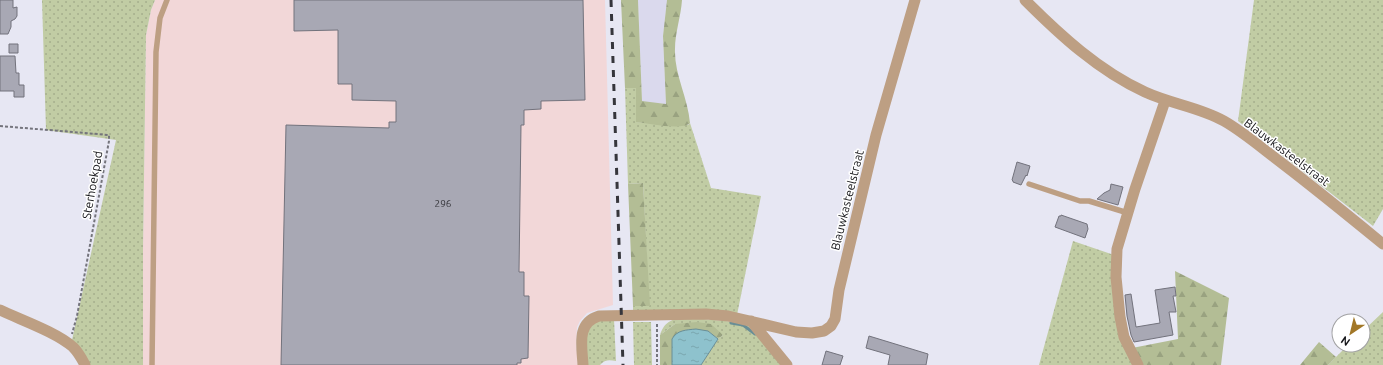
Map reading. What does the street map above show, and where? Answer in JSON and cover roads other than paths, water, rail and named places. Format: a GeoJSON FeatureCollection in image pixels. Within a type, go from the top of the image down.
{"type":"FeatureCollection","features":[{"type":"Feature","properties":{"kind":"street","name":"Blauwkasteelstraat"},"geometry":{"type":"LineString","coordinates":[[583,365],[581,337],[583,330],[590,320],[594,317],[602,315],[706,314],[728,316],[796,332],[812,333],[824,331],[831,326],[835,319],[848,252],[876,135],[915,0]]}},
{"type":"Feature","properties":{"kind":"street","name":"Blauwkasteelstraat"},"geometry":{"type":"LineString","coordinates":[[1025,0],[1076,48],[1138,89],[1165,101],[1192,107],[1225,121],[1341,209],[1383,244]]}},
{"type":"Feature","properties":{"kind":"street"},"geometry":{"type":"LineString","coordinates":[[1138,365],[1124,337],[1120,317],[1116,278],[1117,250],[1134,189],[1165,101]]}},
{"type":"Feature","properties":{"kind":"street"},"geometry":{"type":"LineString","coordinates":[[0,310],[56,336],[69,345],[80,356],[85,365]]}},
{"type":"Feature","properties":{"kind":"street"},"geometry":{"type":"LineString","coordinates":[[750,321],[787,365]]}},
{"type":"Feature","properties":{"kind":"lane"},"geometry":{"type":"LineString","coordinates":[[152,365],[156,52],[160,18],[167,0]]}},
{"type":"Feature","properties":{"kind":"lane"},"geometry":{"type":"LineString","coordinates":[[1029,184],[1080,201],[1089,201],[1128,213]]}},
{"type":"Feature","properties":{"kind":"water"},"geometry":{"type":"Polygon","coordinates":[[[696,329],[708,331],[718,339],[701,365],[672,365],[672,339],[674,336],[685,330],[696,329]]]}},
{"type":"Feature","properties":{"kind":"waterway"},"geometry":{"type":"LineString","coordinates":[[731,323],[743,325],[755,334]]}},
{"type":"Feature","properties":{"kind":"railway"},"geometry":{"type":"LineString","coordinates":[[611,0],[623,365]]}}]}
